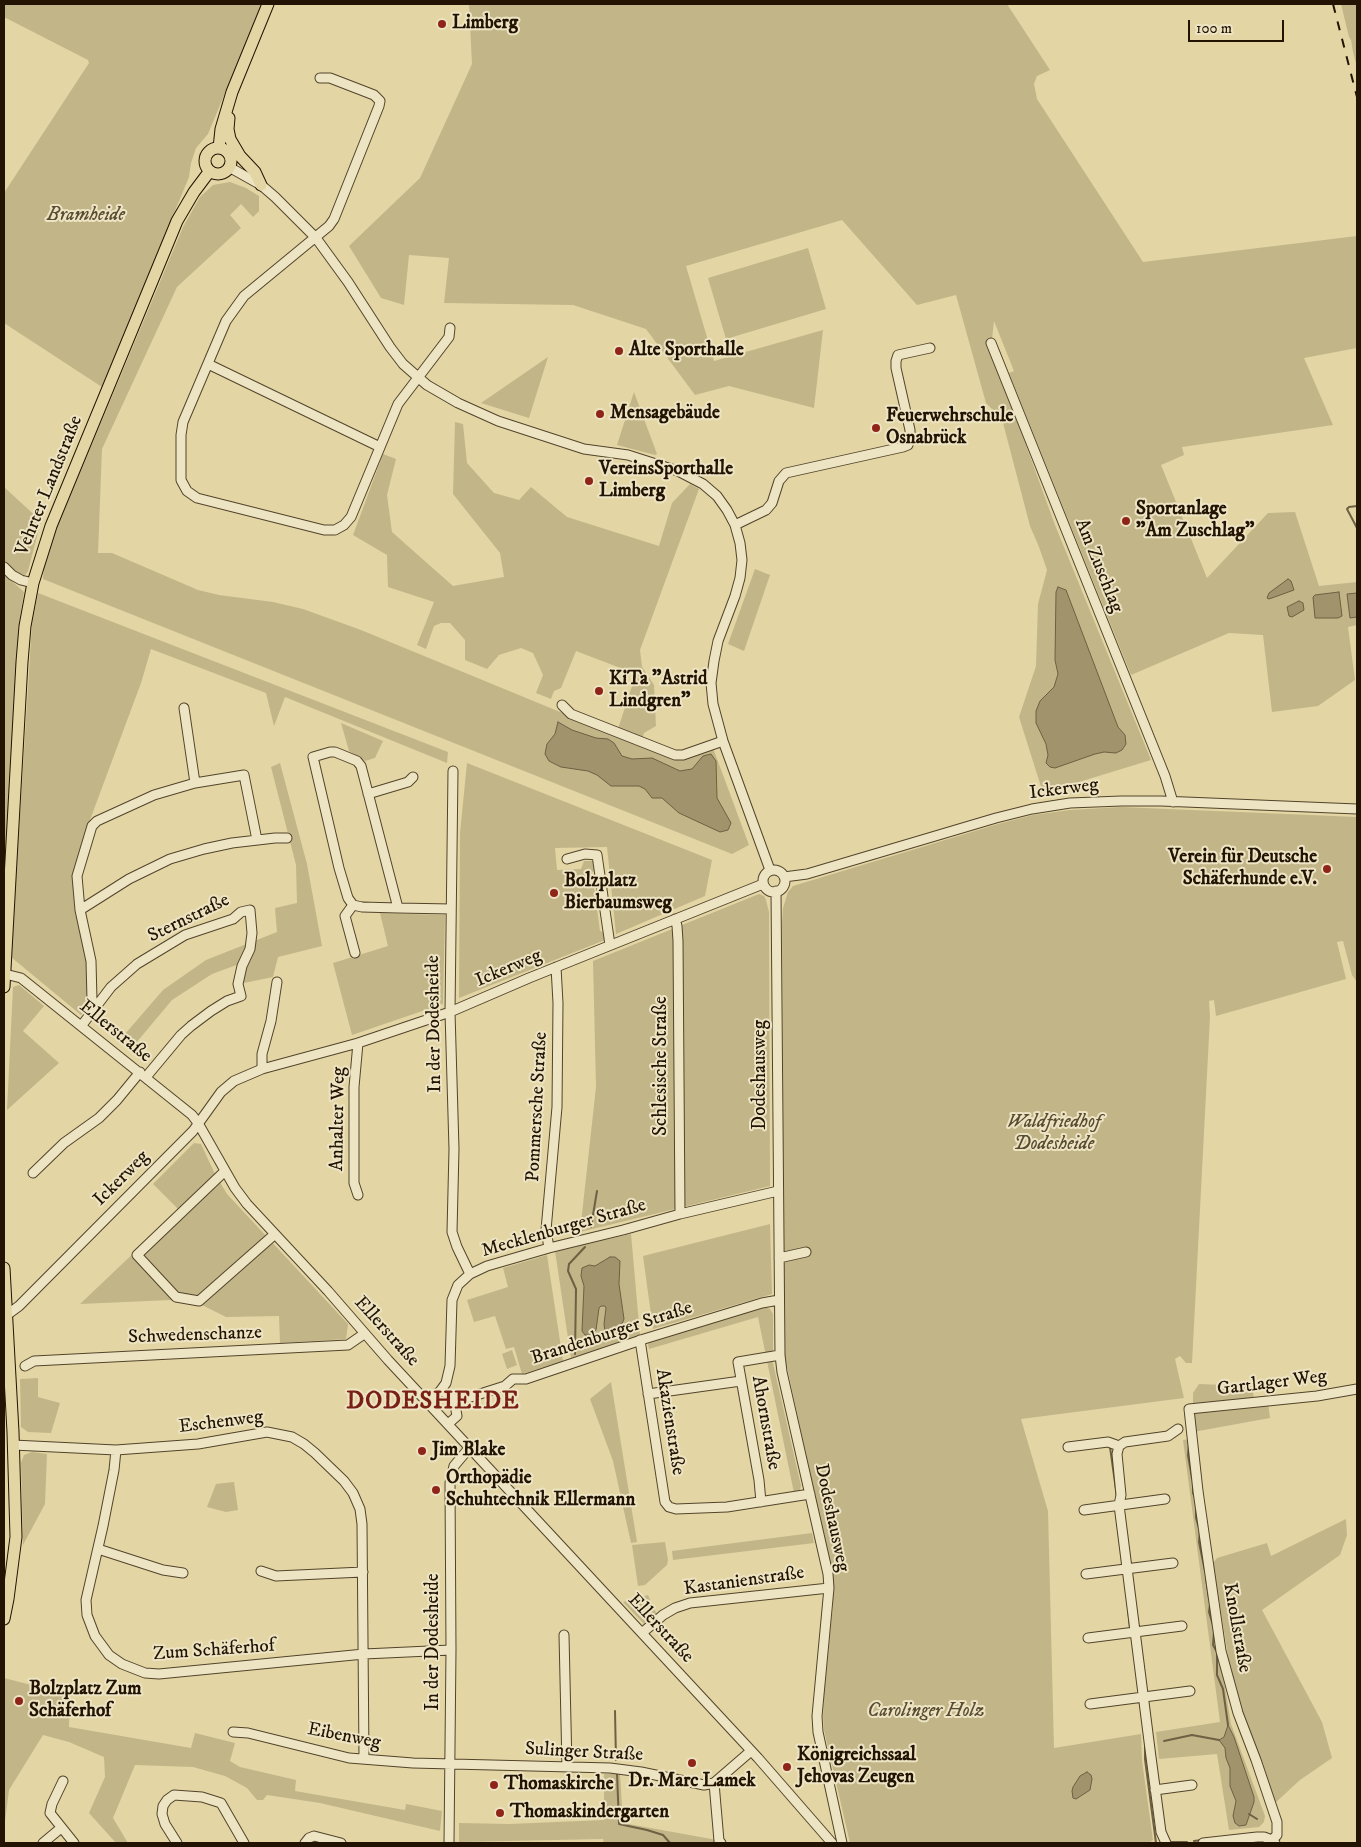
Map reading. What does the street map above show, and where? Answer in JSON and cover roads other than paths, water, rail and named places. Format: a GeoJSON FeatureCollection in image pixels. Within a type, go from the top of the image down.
{"type":"FeatureCollection","features":[{"type":"Feature","properties":{"kind":"main road"},"geometry":{"type":"LineString","coordinates":[[219,148],[226,109],[268,4]]}},
{"type":"Feature","properties":{"kind":"main road"},"geometry":{"type":"LineString","coordinates":[[226,109],[229,118],[228,129],[230,139],[240,156],[255,172],[261,185]]}},
{"type":"Feature","properties":{"kind":"main road"},"geometry":{"type":"LineString","coordinates":[[219,148],[230,156],[229,167],[221,174],[210,172],[205,166],[205,158],[209,152],[219,148]]}},
{"type":"Feature","properties":{"kind":"main road","name":"Vehrter Landstraße"},"geometry":{"type":"LineString","coordinates":[[4,987],[25,626],[33,583],[50,526],[170,238],[194,192],[210,172]]}},
{"type":"Feature","properties":{"kind":"main road"},"geometry":{"type":"LineString","coordinates":[[4,1268],[13,1445],[15,1552],[4,1619]]}},
{"type":"Feature","properties":{"kind":"street"},"geometry":{"type":"LineString","coordinates":[[320,78],[330,78],[366,91],[378,97],[380,101],[334,219],[316,238],[244,296],[226,321],[183,422],[181,435],[181,480],[187,491],[197,498],[324,530],[335,530],[344,525],[351,517],[398,404],[448,337],[450,328]]}},
{"type":"Feature","properties":{"kind":"street"},"geometry":{"type":"LineString","coordinates":[[229,167],[261,185],[316,238],[348,282],[390,347],[403,364],[417,377],[458,403],[498,421],[584,449],[628,455],[691,477],[716,496],[727,510],[735,525],[742,560],[735,596],[718,641],[711,683],[713,704],[723,741],[770,870]]}},
{"type":"Feature","properties":{"kind":"street","name":"Am Zuschlag"},"geometry":{"type":"LineString","coordinates":[[991,343],[1165,776],[1173,802]]}},
{"type":"Feature","properties":{"kind":"street"},"geometry":{"type":"LineString","coordinates":[[735,525],[766,510],[772,503],[780,481],[786,473],[903,447],[908,444],[910,430],[896,361],[898,356],[930,348]]}},
{"type":"Feature","properties":{"kind":"street"},"geometry":{"type":"LineString","coordinates":[[208,364],[380,447]]}},
{"type":"Feature","properties":{"kind":"street"},"geometry":{"type":"LineString","coordinates":[[4,566],[12,575],[33,583]]}},
{"type":"Feature","properties":{"kind":"street"},"geometry":{"type":"LineString","coordinates":[[562,705],[571,714],[675,755],[683,755],[723,741]]}},
{"type":"Feature","properties":{"kind":"street"},"geometry":{"type":"LineString","coordinates":[[184,708],[195,783]]}},
{"type":"Feature","properties":{"kind":"street"},"geometry":{"type":"LineString","coordinates":[[398,908],[361,766],[357,761],[335,752],[312,757],[339,868],[348,898],[353,905],[362,907],[398,908],[451,909]]}},
{"type":"Feature","properties":{"kind":"street","name":"In der Dodesheide"},"geometry":{"type":"LineString","coordinates":[[453,771],[450,1012],[454,1149],[452,1232],[457,1248],[470,1274]]}},
{"type":"Feature","properties":{"kind":"street"},"geometry":{"type":"LineString","coordinates":[[94,1008],[92,1006],[91,961],[80,910],[77,876],[92,826],[97,821],[154,795],[195,783],[244,776],[257,840]]}},
{"type":"Feature","properties":{"kind":"street"},"geometry":{"type":"LineString","coordinates":[[368,794],[408,782],[413,777]]}},
{"type":"Feature","properties":{"kind":"street","name":"Ickerweg"},"geometry":{"type":"LineString","coordinates":[[784,877],[807,874],[996,818],[1032,809],[1070,803],[1112,801],[1173,802],[1357,809]]}},
{"type":"Feature","properties":{"kind":"street"},"geometry":{"type":"LineString","coordinates":[[80,910],[129,879],[170,859],[204,848],[257,840],[287,838]]}},
{"type":"Feature","properties":{"kind":"street"},"geometry":{"type":"LineString","coordinates":[[567,859],[585,854],[597,855],[610,945]]}},
{"type":"Feature","properties":{"kind":"street"},"geometry":{"type":"LineString","coordinates":[[770,870],[780,871],[784,877],[784,884],[776,891],[769,891],[763,884],[764,875],[770,870]]}},
{"type":"Feature","properties":{"kind":"street","name":"Ickerweg"},"geometry":{"type":"LineString","coordinates":[[5,1317],[24,1302],[193,1131],[227,1086],[234,1081],[262,1069],[358,1042],[450,1012],[556,967],[763,884]]}},
{"type":"Feature","properties":{"kind":"street","name":"Dodeshausweg"},"geometry":{"type":"LineString","coordinates":[[776,891],[780,1355],[782,1372],[828,1574],[817,1716],[818,1732],[842,1843]]}},
{"type":"Feature","properties":{"kind":"street"},"geometry":{"type":"LineString","coordinates":[[353,905],[345,916],[355,953]]}},
{"type":"Feature","properties":{"kind":"street","name":"Sternstraße"},"geometry":{"type":"LineString","coordinates":[[82,1025],[111,987],[137,964],[185,935],[233,919],[241,912],[250,910],[252,933],[250,948],[242,966],[238,984],[241,996],[212,1011],[191,1026],[143,1075]]}},
{"type":"Feature","properties":{"kind":"street","name":"Schlesische Straße"},"geometry":{"type":"LineString","coordinates":[[674,919],[677,926],[678,941],[680,1214]]}},
{"type":"Feature","properties":{"kind":"street","name":"Pommersche Straße"},"geometry":{"type":"LineString","coordinates":[[549,1248],[546,1230],[557,1107],[558,1004],[556,967]]}},
{"type":"Feature","properties":{"kind":"street","name":"Ellerstraße"},"geometry":{"type":"LineString","coordinates":[[5,974],[21,978],[186,1109],[198,1122],[225,1171],[247,1204],[328,1291],[364,1334],[428,1404],[751,1751],[832,1843]]}},
{"type":"Feature","properties":{"kind":"street"},"geometry":{"type":"LineString","coordinates":[[262,1069],[262,1054],[271,1021],[277,982]]}},
{"type":"Feature","properties":{"kind":"street","name":"Anhalter Weg"},"geometry":{"type":"LineString","coordinates":[[358,1042],[354,1087],[354,1183],[358,1195]]}},
{"type":"Feature","properties":{"kind":"street"},"geometry":{"type":"LineString","coordinates":[[33,1173],[64,1143],[99,1118],[143,1075]]}},
{"type":"Feature","properties":{"kind":"street"},"geometry":{"type":"LineString","coordinates":[[225,1171],[137,1255],[176,1297],[199,1301],[275,1234]]}},
{"type":"Feature","properties":{"kind":"street","name":"Mecklenburger Straße"},"geometry":{"type":"LineString","coordinates":[[428,1404],[442,1390],[446,1383],[450,1366],[452,1300],[458,1285],[470,1274],[487,1266],[549,1248],[778,1191]]}},
{"type":"Feature","properties":{"kind":"street"},"geometry":{"type":"LineString","coordinates":[[779,1258],[806,1252]]}},
{"type":"Feature","properties":{"kind":"street","name":"Brandenburger Straße"},"geometry":{"type":"LineString","coordinates":[[458,1401],[505,1386],[513,1379],[526,1379],[640,1340],[762,1303],[779,1300]]}},
{"type":"Feature","properties":{"kind":"street","name":"Schwedenschanze"},"geometry":{"type":"LineString","coordinates":[[26,1366],[34,1361],[348,1345],[364,1334]]}},
{"type":"Feature","properties":{"kind":"street","name":"Akazienstraße"},"geometry":{"type":"LineString","coordinates":[[640,1340],[665,1502],[669,1507],[676,1509],[727,1508],[761,1502]]}},
{"type":"Feature","properties":{"kind":"street","name":"Ahornstraße"},"geometry":{"type":"LineString","coordinates":[[761,1502],[759,1480],[738,1362],[780,1355]]}},
{"type":"Feature","properties":{"kind":"street"},"geometry":{"type":"LineString","coordinates":[[648,1394],[741,1381]]}},
{"type":"Feature","properties":{"kind":"street","name":"Gartlager Weg"},"geometry":{"type":"LineString","coordinates":[[1189,1409],[1317,1396],[1357,1389]]}},
{"type":"Feature","properties":{"kind":"street"},"geometry":{"type":"LineString","coordinates":[[442,1390],[458,1401],[455,1406],[457,1416],[448,1424]]}},
{"type":"Feature","properties":{"kind":"street","name":"Knollstraße"},"geometry":{"type":"LineString","coordinates":[[1189,1409],[1197,1482],[1221,1651],[1238,1714],[1277,1822],[1277,1835],[1274,1842]]}},
{"type":"Feature","properties":{"kind":"street"},"geometry":{"type":"LineString","coordinates":[[1118,1446],[1125,1442],[1168,1436],[1178,1429]]}},
{"type":"Feature","properties":{"kind":"street","name":"Eschenweg"},"geometry":{"type":"LineString","coordinates":[[13,1445],[116,1450],[198,1444],[251,1433],[267,1432],[279,1433],[292,1438],[304,1444],[315,1453],[344,1481],[353,1493],[360,1509],[363,1572],[364,1759]]}},
{"type":"Feature","properties":{"kind":"street"},"geometry":{"type":"LineString","coordinates":[[1068,1447],[1108,1442],[1118,1446]]}},
{"type":"Feature","properties":{"kind":"street"},"geometry":{"type":"LineString","coordinates":[[1118,1446],[1121,1494],[1119,1505],[1155,1790],[1162,1838],[1166,1843]]}},
{"type":"Feature","properties":{"kind":"street","name":"In der Dodesheide"},"geometry":{"type":"LineString","coordinates":[[449,1843],[450,1483],[454,1466],[470,1447]]}},
{"type":"Feature","properties":{"kind":"street","name":"Zum Schäferhof"},"geometry":{"type":"LineString","coordinates":[[116,1450],[114,1470],[86,1600],[90,1626],[95,1636],[109,1655],[131,1669],[159,1674],[364,1654],[451,1650]]}},
{"type":"Feature","properties":{"kind":"street"},"geometry":{"type":"LineString","coordinates":[[761,1502],[810,1494]]}},
{"type":"Feature","properties":{"kind":"street"},"geometry":{"type":"LineString","coordinates":[[1084,1510],[1165,1499]]}},
{"type":"Feature","properties":{"kind":"street"},"geometry":{"type":"LineString","coordinates":[[98,1549],[163,1570],[183,1573]]}},
{"type":"Feature","properties":{"kind":"street"},"geometry":{"type":"LineString","coordinates":[[1086,1574],[1173,1562]]}},
{"type":"Feature","properties":{"kind":"street"},"geometry":{"type":"LineString","coordinates":[[261,1571],[276,1576],[363,1572]]}},
{"type":"Feature","properties":{"kind":"street","name":"Kastanienstraße"},"geometry":{"type":"LineString","coordinates":[[642,1633],[663,1615],[675,1608],[690,1603],[828,1588]]}},
{"type":"Feature","properties":{"kind":"street"},"geometry":{"type":"LineString","coordinates":[[1088,1638],[1182,1626]]}},
{"type":"Feature","properties":{"kind":"street"},"geometry":{"type":"LineString","coordinates":[[564,1635],[567,1766]]}},
{"type":"Feature","properties":{"kind":"street"},"geometry":{"type":"LineString","coordinates":[[1090,1704],[1190,1691]]}},
{"type":"Feature","properties":{"kind":"street","name":"Eibenweg"},"geometry":{"type":"LineString","coordinates":[[233,1732],[248,1732],[349,1758],[413,1764],[450,1763]]}},
{"type":"Feature","properties":{"kind":"street"},"geometry":{"type":"LineString","coordinates":[[721,1843],[714,1783],[751,1751]]}},
{"type":"Feature","properties":{"kind":"street","name":"Sulinger Straße"},"geometry":{"type":"LineString","coordinates":[[450,1763],[610,1768],[641,1772],[704,1785],[714,1783]]}},
{"type":"Feature","properties":{"kind":"street"},"geometry":{"type":"LineString","coordinates":[[63,1781],[52,1804],[50,1814],[74,1843]]}},
{"type":"Feature","properties":{"kind":"street"},"geometry":{"type":"LineString","coordinates":[[1155,1790],[1192,1786]]}},
{"type":"Feature","properties":{"kind":"street"},"geometry":{"type":"LineString","coordinates":[[177,1843],[165,1824],[162,1814],[163,1806],[174,1795],[202,1797],[221,1803],[244,1843]]}},
{"type":"Feature","properties":{"kind":"street"},"geometry":{"type":"LineString","coordinates":[[43,1843],[61,1828]]}},
{"type":"Feature","properties":{"kind":"street"},"geometry":{"type":"LineString","coordinates":[[305,1843],[314,1836],[340,1843]]}},
{"type":"Feature","properties":{"kind":"street"},"geometry":{"type":"LineString","coordinates":[[1203,1843],[1257,1836],[1274,1842]]}},
{"type":"Feature","properties":{"kind":"waterway"},"geometry":{"type":"LineString","coordinates":[[1357,506],[1347,509],[1357,528]]}},
{"type":"Feature","properties":{"kind":"waterway"},"geometry":{"type":"LineString","coordinates":[[591,1227],[597,1191]]}},
{"type":"Feature","properties":{"kind":"waterway"},"geometry":{"type":"LineString","coordinates":[[575,1354],[576,1289],[568,1271],[569,1264],[585,1247]]}},
{"type":"Feature","properties":{"kind":"waterway"},"geometry":{"type":"LineString","coordinates":[[1189,1444],[1188,1455],[1192,1478]]}},
{"type":"Feature","properties":{"kind":"waterway"},"geometry":{"type":"LineString","coordinates":[[1110,1447],[1117,1497]]}},
{"type":"Feature","properties":{"kind":"waterway"},"geometry":{"type":"LineString","coordinates":[[1193,1482],[1195,1497]]}},
{"type":"Feature","properties":{"kind":"waterway"},"geometry":{"type":"LineString","coordinates":[[1196,1504],[1196,1518],[1200,1531],[1199,1542],[1205,1571]]}},
{"type":"Feature","properties":{"kind":"waterway"},"geometry":{"type":"LineString","coordinates":[[1206,1578],[1209,1598]]}},
{"type":"Feature","properties":{"kind":"waterway"},"geometry":{"type":"LineString","coordinates":[[1210,1605],[1209,1612],[1213,1625]]}},
{"type":"Feature","properties":{"kind":"waterway"},"geometry":{"type":"LineString","coordinates":[[1128,1608],[1130,1628]]}},
{"type":"Feature","properties":{"kind":"waterway"},"geometry":{"type":"LineString","coordinates":[[1214,1632],[1213,1645],[1217,1652],[1217,1675],[1223,1689],[1228,1725]]}},
{"type":"Feature","properties":{"kind":"waterway"},"geometry":{"type":"LineString","coordinates":[[615,1711],[616,1760]]}},
{"type":"Feature","properties":{"kind":"waterway"},"geometry":{"type":"LineString","coordinates":[[1164,1741],[1192,1735],[1219,1740]]}},
{"type":"Feature","properties":{"kind":"waterway"},"geometry":{"type":"LineString","coordinates":[[1145,1741],[1145,1759],[1156,1843]]}},
{"type":"Feature","properties":{"kind":"waterway"},"geometry":{"type":"LineString","coordinates":[[617,1773],[619,1824],[663,1835],[670,1843]]}},
{"type":"Feature","properties":{"kind":"waterway"},"geometry":{"type":"LineString","coordinates":[[1249,1814],[1257,1819]]}},
{"type":"Feature","properties":{"kind":"waterway"},"geometry":{"type":"LineString","coordinates":[[1194,1841],[1202,1840]]}},
{"type":"Feature","properties":{"kind":"waterway"},"geometry":{"type":"LineString","coordinates":[[1169,1842],[1187,1842]]}},
{"type":"Feature","properties":{"kind":"railway"},"geometry":{"type":"LineString","coordinates":[[1333,4],[1357,97]]}},
{"type":"Feature","properties":{"kind":"place","name":"Limberg"},"geometry":{"type":"Point","coordinates":[442,24]}},
{"type":"Feature","properties":{"kind":"place","name":"Alte Sporthalle"},"geometry":{"type":"Point","coordinates":[619,351]}},
{"type":"Feature","properties":{"kind":"place","name":"Mensagebäude"},"geometry":{"type":"Point","coordinates":[600,414]}},
{"type":"Feature","properties":{"kind":"place","name":"Feuerwehrschule Osnabrück"},"geometry":{"type":"Point","coordinates":[876,428]}},
{"type":"Feature","properties":{"kind":"place","name":"VereinsSporthalle Limberg"},"geometry":{"type":"Point","coordinates":[589,481]}},
{"type":"Feature","properties":{"kind":"place","name":"Sportanlage \"Am Zuschlag\""},"geometry":{"type":"Point","coordinates":[1126,521]}},
{"type":"Feature","properties":{"kind":"place","name":"KiTa \"Astrid Lindgren\""},"geometry":{"type":"Point","coordinates":[599,691]}},
{"type":"Feature","properties":{"kind":"place","name":"Verein für Deutsche Schäferhunde e.V."},"geometry":{"type":"Point","coordinates":[1327,869]}},
{"type":"Feature","properties":{"kind":"place","name":"Bolzplatz Bierbaumsweg"},"geometry":{"type":"Point","coordinates":[554,893]}},
{"type":"Feature","properties":{"kind":"place","name":"Jim Blake"},"geometry":{"type":"Point","coordinates":[422,1451]}},
{"type":"Feature","properties":{"kind":"place","name":"Orthopädie Schuhtechnik Ellermann"},"geometry":{"type":"Point","coordinates":[436,1490]}},
{"type":"Feature","properties":{"kind":"place","name":"Bolzplatz Zum Schäferhof"},"geometry":{"type":"Point","coordinates":[19,1701]}},
{"type":"Feature","properties":{"kind":"place","name":"Dr. Marc Lamek"},"geometry":{"type":"Point","coordinates":[692,1763]}},
{"type":"Feature","properties":{"kind":"place","name":"Königreichssaal Jehovas Zeugen"},"geometry":{"type":"Point","coordinates":[787,1767]}},
{"type":"Feature","properties":{"kind":"place","name":"Thomaskirche"},"geometry":{"type":"Point","coordinates":[494,1785]}},
{"type":"Feature","properties":{"kind":"place","name":"Thomaskindergarten"},"geometry":{"type":"Point","coordinates":[500,1813]}},
{"type":"Feature","properties":{"kind":"district","name":"DODESHEIDE"},"geometry":{"type":"Point","coordinates":[433,1403]}},
{"type":"Feature","properties":{"kind":"park label","name":"Bramheide"},"geometry":{"type":"Point","coordinates":[86,216]}},
{"type":"Feature","properties":{"kind":"park label","name":"Waldfriedhof Dodesheide"},"geometry":{"type":"Point","coordinates":[1054,1134]}},
{"type":"Feature","properties":{"kind":"park label","name":"Carolinger Holz"},"geometry":{"type":"Point","coordinates":[926,1712]}}]}
